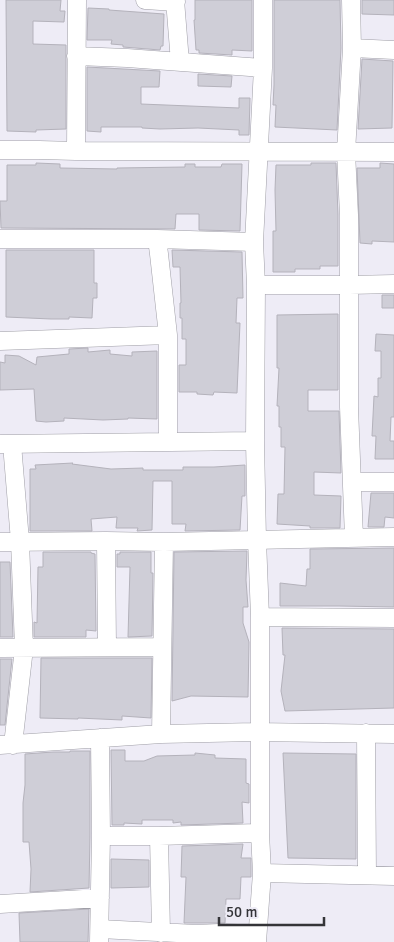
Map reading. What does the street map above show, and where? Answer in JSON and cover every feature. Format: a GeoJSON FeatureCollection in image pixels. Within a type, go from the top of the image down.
{"type":"FeatureCollection","features":[{"type":"Feature","properties":{"kind":"street"},"geometry":{"type":"LineString","coordinates":[[76,151],[77,0]]}},
{"type":"Feature","properties":{"kind":"street"},"geometry":{"type":"LineString","coordinates":[[145,0],[175,1],[180,62]]}},
{"type":"Feature","properties":{"kind":"street"},"geometry":{"type":"LineString","coordinates":[[100,738],[99,936],[160,932],[219,933],[257,938],[262,873],[260,832],[260,617],[254,441],[256,285],[254,242],[263,68],[263,0]]}},
{"type":"Feature","properties":{"kind":"street"},"geometry":{"type":"LineString","coordinates":[[351,0],[352,48],[346,152],[349,215],[350,407],[354,538]]}},
{"type":"Feature","properties":{"kind":"street"},"geometry":{"type":"LineString","coordinates":[[352,48],[394,50]]}},
{"type":"Feature","properties":{"kind":"street"},"geometry":{"type":"LineString","coordinates":[[76,56],[263,68]]}},
{"type":"Feature","properties":{"kind":"street"},"geometry":{"type":"LineString","coordinates":[[0,150],[394,152]]}},
{"type":"Feature","properties":{"kind":"street"},"geometry":{"type":"LineString","coordinates":[[0,239],[156,239],[254,242]]}},
{"type":"Feature","properties":{"kind":"street"},"geometry":{"type":"LineString","coordinates":[[156,239],[160,254],[168,335],[168,442]]}},
{"type":"Feature","properties":{"kind":"street"},"geometry":{"type":"LineString","coordinates":[[256,285],[394,284]]}},
{"type":"Feature","properties":{"kind":"street"},"geometry":{"type":"LineString","coordinates":[[0,341],[168,335]]}},
{"type":"Feature","properties":{"kind":"street"},"geometry":{"type":"LineString","coordinates":[[254,441],[6,444],[20,541],[24,648],[6,745],[161,734],[260,732],[394,734]]}},
{"type":"Feature","properties":{"kind":"street"},"geometry":{"type":"LineString","coordinates":[[352,482],[394,482]]}},
{"type":"Feature","properties":{"kind":"street"},"geometry":{"type":"LineString","coordinates":[[0,542],[164,542],[394,537]]}},
{"type":"Feature","properties":{"kind":"street"},"geometry":{"type":"LineString","coordinates":[[106,541],[107,646]]}},
{"type":"Feature","properties":{"kind":"street"},"geometry":{"type":"LineString","coordinates":[[161,734],[164,542]]}},
{"type":"Feature","properties":{"kind":"street"},"geometry":{"type":"LineString","coordinates":[[260,617],[394,618]]}},
{"type":"Feature","properties":{"kind":"street"},"geometry":{"type":"LineString","coordinates":[[0,648],[162,647]]}},
{"type":"Feature","properties":{"kind":"street"},"geometry":{"type":"LineString","coordinates":[[366,733],[367,875]]}},
{"type":"Feature","properties":{"kind":"street"},"geometry":{"type":"LineString","coordinates":[[101,836],[260,832]]}},
{"type":"Feature","properties":{"kind":"street"},"geometry":{"type":"LineString","coordinates":[[159,836],[160,932]]}},
{"type":"Feature","properties":{"kind":"street"},"geometry":{"type":"LineString","coordinates":[[262,873],[394,876]]}},
{"type":"Feature","properties":{"kind":"street"},"geometry":{"type":"LineString","coordinates":[[0,904],[100,898]]}},
{"type":"Feature","properties":{"kind":"building"},"geometry":{"type":"Polygon","coordinates":[[[6,0],[61,0],[60,11],[65,11],[64,22],[33,21],[33,44],[66,45],[66,129],[36,130],[36,132],[7,131],[6,0]]]}},
{"type":"Feature","properties":{"kind":"building"},"geometry":{"type":"Polygon","coordinates":[[[195,0],[252,0],[252,51],[232,50],[232,55],[199,53],[199,50],[196,50],[195,0]]]}},
{"type":"Feature","properties":{"kind":"building"},"geometry":{"type":"Polygon","coordinates":[[[274,0],[340,0],[341,48],[337,130],[275,127],[276,105],[273,105],[274,0]]]}},
{"type":"Feature","properties":{"kind":"building"},"geometry":{"type":"Polygon","coordinates":[[[362,0],[394,0],[394,15],[362,14],[362,0]]]}},
{"type":"Feature","properties":{"kind":"building"},"geometry":{"type":"Polygon","coordinates":[[[88,8],[164,14],[163,46],[161,46],[160,50],[123,47],[123,45],[111,44],[112,40],[87,40],[88,8]]]}},
{"type":"Feature","properties":{"kind":"building"},"geometry":{"type":"Polygon","coordinates":[[[362,59],[393,61],[392,128],[358,129],[362,59]]]}},
{"type":"Feature","properties":{"kind":"building"},"geometry":{"type":"Polygon","coordinates":[[[87,67],[160,71],[159,87],[141,87],[141,104],[239,108],[239,98],[250,98],[249,135],[239,135],[239,130],[198,128],[101,127],[101,132],[87,131],[87,67]]]}},
{"type":"Feature","properties":{"kind":"building"},"geometry":{"type":"Polygon","coordinates":[[[198,74],[232,76],[231,87],[198,86],[198,74]]]}},
{"type":"Feature","properties":{"kind":"building"},"geometry":{"type":"Polygon","coordinates":[[[36,163],[60,164],[60,168],[117,169],[185,167],[185,164],[195,164],[195,167],[221,167],[222,164],[242,164],[240,231],[199,230],[199,214],[176,214],[175,229],[1,228],[0,201],[7,201],[7,165],[36,165],[36,163]]]}},
{"type":"Feature","properties":{"kind":"building"},"geometry":{"type":"Polygon","coordinates":[[[311,163],[336,163],[338,266],[320,266],[320,269],[295,269],[295,272],[273,272],[273,231],[276,231],[276,165],[311,165],[311,163]]]}},
{"type":"Feature","properties":{"kind":"building"},"geometry":{"type":"Polygon","coordinates":[[[380,163],[394,164],[394,242],[372,241],[372,244],[360,243],[357,168],[380,168],[380,163]]]}},
{"type":"Feature","properties":{"kind":"building"},"geometry":{"type":"Polygon","coordinates":[[[6,250],[94,250],[94,283],[97,283],[97,298],[93,298],[92,318],[6,317],[6,250]]]}},
{"type":"Feature","properties":{"kind":"building"},"geometry":{"type":"Polygon","coordinates":[[[172,250],[242,252],[243,298],[237,298],[236,323],[240,323],[237,393],[214,392],[213,395],[197,394],[197,392],[179,392],[179,365],[186,365],[186,339],[182,339],[182,318],[180,318],[180,267],[173,267],[172,250]]]}},
{"type":"Feature","properties":{"kind":"building"},"geometry":{"type":"Polygon","coordinates":[[[382,295],[394,295],[394,308],[382,308],[382,295]]]}},
{"type":"Feature","properties":{"kind":"building"},"geometry":{"type":"Polygon","coordinates":[[[338,314],[338,390],[308,390],[308,411],[339,411],[341,473],[314,472],[314,495],[341,496],[340,528],[310,528],[310,526],[277,524],[278,494],[284,494],[285,447],[281,447],[279,406],[277,406],[279,368],[277,368],[277,315],[338,314]]]}},
{"type":"Feature","properties":{"kind":"building"},"geometry":{"type":"Polygon","coordinates":[[[376,334],[394,335],[394,417],[391,417],[390,441],[394,441],[394,459],[375,459],[376,436],[372,436],[374,396],[378,397],[378,378],[381,378],[381,351],[375,351],[376,334]]]}},
{"type":"Feature","properties":{"kind":"building"},"geometry":{"type":"Polygon","coordinates":[[[88,348],[88,352],[110,350],[110,354],[132,356],[132,352],[157,351],[157,419],[128,418],[103,420],[64,418],[64,421],[36,421],[34,389],[0,390],[0,362],[5,363],[5,355],[19,356],[36,365],[37,357],[69,354],[69,349],[88,348]]]}},
{"type":"Feature","properties":{"kind":"building"},"geometry":{"type":"Polygon","coordinates":[[[73,463],[111,469],[143,468],[143,470],[183,470],[183,467],[245,465],[245,496],[242,496],[240,530],[185,531],[186,524],[172,524],[172,481],[153,481],[152,530],[137,531],[138,528],[116,528],[117,517],[91,519],[92,531],[30,531],[30,469],[36,469],[35,465],[73,463]]]}},
{"type":"Feature","properties":{"kind":"building"},"geometry":{"type":"Polygon","coordinates":[[[371,493],[394,493],[394,518],[385,517],[384,527],[368,527],[371,493]]]}},
{"type":"Feature","properties":{"kind":"building"},"geometry":{"type":"Polygon","coordinates":[[[394,548],[394,607],[280,606],[280,583],[306,586],[307,569],[310,569],[310,549],[394,548]]]}},
{"type":"Feature","properties":{"kind":"building"},"geometry":{"type":"Polygon","coordinates":[[[247,551],[246,580],[248,607],[243,607],[243,623],[249,642],[248,697],[191,696],[172,701],[174,552],[247,551]]]}},
{"type":"Feature","properties":{"kind":"building"},"geometry":{"type":"Polygon","coordinates":[[[43,552],[91,552],[95,554],[96,631],[86,630],[86,637],[34,637],[34,622],[37,623],[38,567],[43,567],[43,552]]]}},
{"type":"Feature","properties":{"kind":"building"},"geometry":{"type":"Polygon","coordinates":[[[120,552],[151,552],[151,573],[153,573],[152,636],[128,637],[130,567],[117,567],[117,554],[120,554],[120,552]]]}},
{"type":"Feature","properties":{"kind":"building"},"geometry":{"type":"Polygon","coordinates":[[[0,562],[10,562],[13,637],[0,637],[0,562]]]}},
{"type":"Feature","properties":{"kind":"building"},"geometry":{"type":"Polygon","coordinates":[[[282,628],[394,629],[394,708],[285,711],[281,691],[285,655],[283,655],[282,628]]]}},
{"type":"Feature","properties":{"kind":"building"},"geometry":{"type":"Polygon","coordinates":[[[41,658],[152,658],[151,718],[122,716],[122,720],[40,718],[41,658]]]}},
{"type":"Feature","properties":{"kind":"building"},"geometry":{"type":"Polygon","coordinates":[[[0,659],[12,659],[5,725],[0,725],[0,659]]]}},
{"type":"Feature","properties":{"kind":"building"},"geometry":{"type":"Polygon","coordinates":[[[111,750],[125,750],[125,761],[144,761],[157,756],[195,755],[195,753],[215,755],[215,758],[246,759],[246,783],[249,784],[249,803],[242,802],[243,823],[181,825],[181,822],[173,823],[173,820],[142,820],[142,824],[124,823],[124,825],[112,825],[111,750]]]}},
{"type":"Feature","properties":{"kind":"building"},"geometry":{"type":"Polygon","coordinates":[[[90,751],[89,888],[30,892],[29,842],[23,842],[25,754],[90,751]]]}},
{"type":"Feature","properties":{"kind":"building"},"geometry":{"type":"Polygon","coordinates":[[[283,753],[356,754],[356,859],[288,858],[283,753]]]}},
{"type":"Feature","properties":{"kind":"building"},"geometry":{"type":"Polygon","coordinates":[[[243,844],[241,858],[251,858],[251,877],[241,877],[240,899],[226,899],[225,923],[184,923],[186,877],[181,877],[182,846],[243,844]]]}},
{"type":"Feature","properties":{"kind":"building"},"geometry":{"type":"Polygon","coordinates":[[[111,859],[149,860],[149,887],[111,888],[111,859]]]}},
{"type":"Feature","properties":{"kind":"building"},"geometry":{"type":"Polygon","coordinates":[[[89,909],[88,942],[20,942],[19,913],[89,909]]]}}]}
